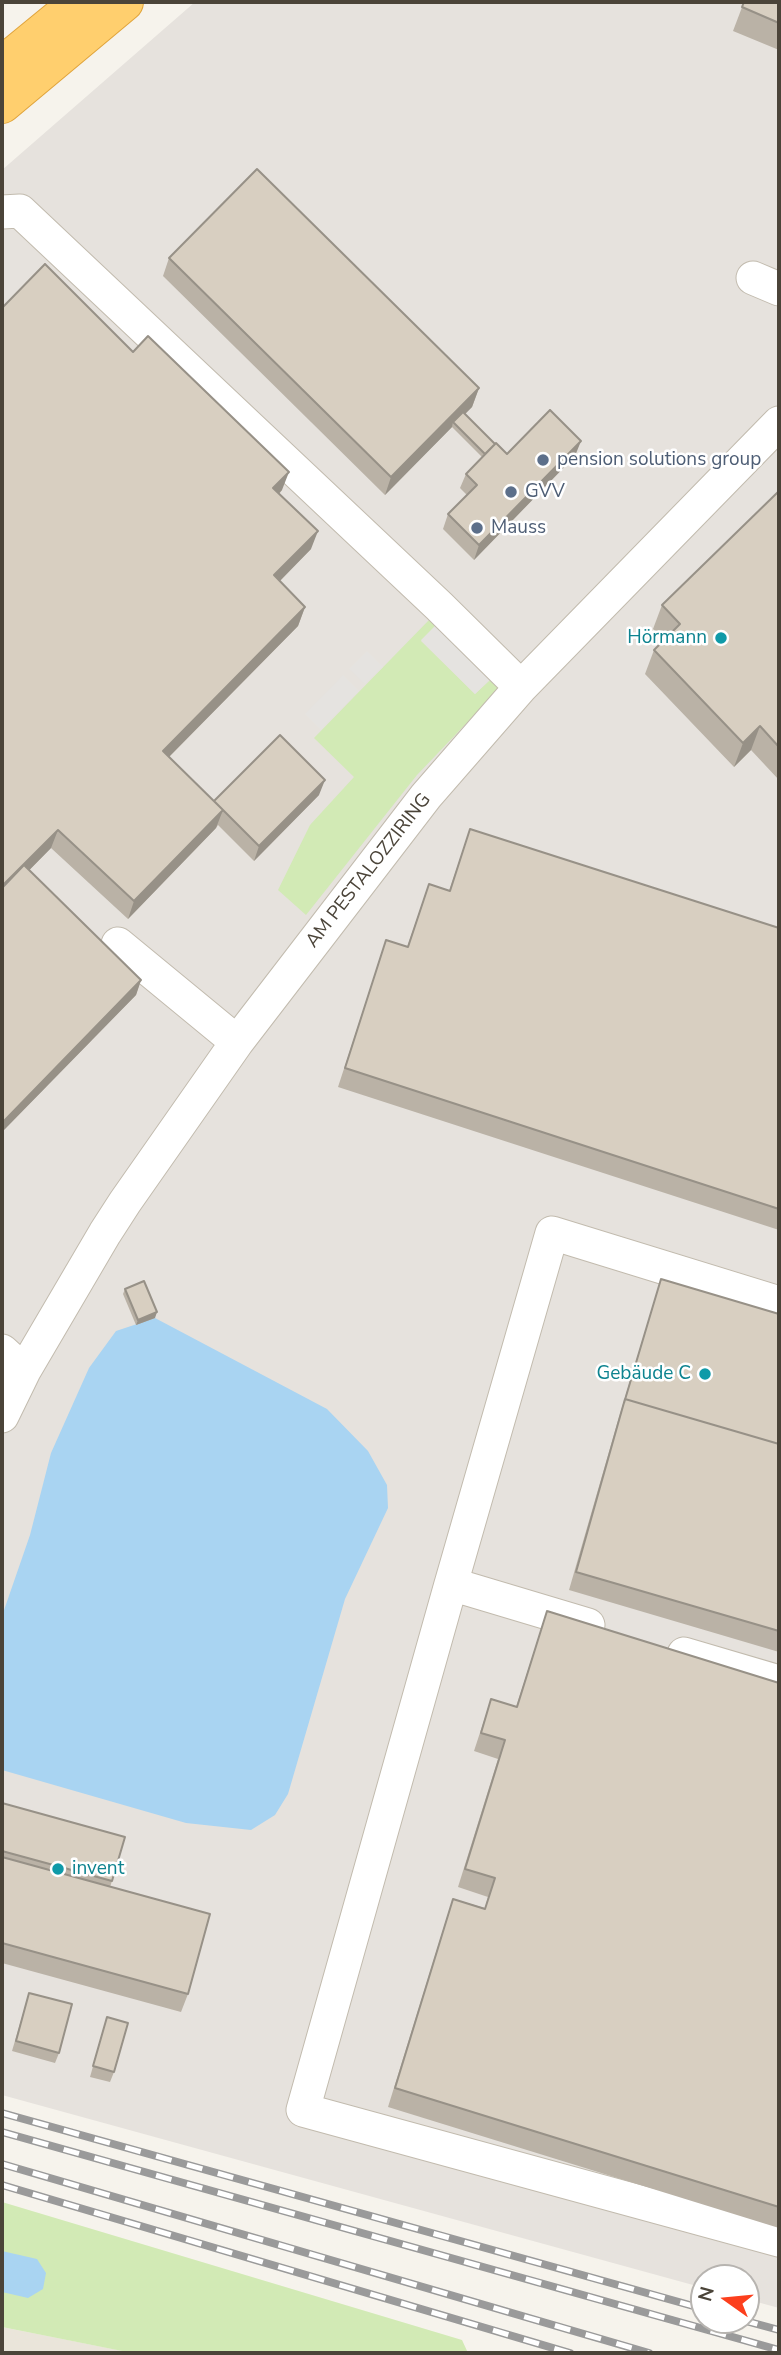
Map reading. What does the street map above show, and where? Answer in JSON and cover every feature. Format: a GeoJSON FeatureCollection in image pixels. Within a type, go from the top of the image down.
{"type":"FeatureCollection","features":[{"type":"Feature","properties":{"kind":"highway"},"geometry":{"type":"LineString","coordinates":[[2,66],[80,2]]}},
{"type":"Feature","properties":{"kind":"highway"},"geometry":{"type":"LineString","coordinates":[[2,104],[124,2]]}},
{"type":"Feature","properties":{"kind":"street"},"geometry":{"type":"LineString","coordinates":[[2,212],[20,211],[522,687]]}},
{"type":"Feature","properties":{"kind":"street","name":"AM PESTALOZZIRING"},"geometry":{"type":"LineString","coordinates":[[2,1416],[13,1361],[237,1042],[426,796],[522,687],[779,423]]}},
{"type":"Feature","properties":{"kind":"street"},"geometry":{"type":"LineString","coordinates":[[118,944],[237,1042]]}},
{"type":"Feature","properties":{"kind":"street"},"geometry":{"type":"LineString","coordinates":[[779,1303],[552,1233],[303,2109],[779,2240]]}},
{"type":"Feature","properties":{"kind":"street"},"geometry":{"type":"LineString","coordinates":[[451,1584],[622,1635]]}},
{"type":"Feature","properties":{"kind":"street"},"geometry":{"type":"LineString","coordinates":[[661,1647],[779,1682]]}},
{"type":"Feature","properties":{"kind":"shaded area"},"geometry":{"type":"Polygon","coordinates":[[[195,2],[779,2],[779,2308],[760,2303],[760,2264],[690,2264],[690,2284],[2,2095],[2,170],[195,2]]]}},
{"type":"Feature","properties":{"kind":"shaded area"},"geometry":{"type":"Polygon","coordinates":[[[436,625],[491,679],[475,694],[421,640],[436,625]]]}},
{"type":"Feature","properties":{"kind":"shaded area"},"geometry":{"type":"Polygon","coordinates":[[[367,651],[383,667],[365,684],[349,669],[367,651]]]}},
{"type":"Feature","properties":{"kind":"shaded area"},"geometry":{"type":"Polygon","coordinates":[[[343,675],[359,691],[321,730],[305,714],[343,675]]]}},
{"type":"Feature","properties":{"kind":"shaded area"},"geometry":{"type":"Polygon","coordinates":[[[2,2327],[123,2351],[132,2353],[2,2353],[2,2327]]]}},
{"type":"Feature","properties":{"kind":"green space"},"geometry":{"type":"Polygon","coordinates":[[[430,619],[436,625],[421,641],[475,694],[491,679],[500,688],[417,775],[306,915],[278,890],[310,825],[354,777],[314,738],[430,619]]]}},
{"type":"Feature","properties":{"kind":"green space"},"geometry":{"type":"Polygon","coordinates":[[[2,2202],[462,2340],[468,2353],[132,2353],[2,2327],[2,2202]]]}},
{"type":"Feature","properties":{"kind":"water"},"geometry":{"type":"Polygon","coordinates":[[[155,1318],[327,1409],[368,1451],[387,1485],[388,1508],[345,1599],[288,1794],[275,1815],[251,1830],[186,1823],[2,1770],[2,1616],[30,1535],[51,1453],[89,1368],[116,1331],[155,1318]]]}},
{"type":"Feature","properties":{"kind":"water"},"geometry":{"type":"Polygon","coordinates":[[[2,2251],[37,2259],[46,2273],[43,2289],[28,2298],[2,2292],[2,2251]]]}},
{"type":"Feature","properties":{"kind":"building"},"geometry":{"type":"Polygon","coordinates":[[[744,2],[779,2],[779,23],[742,7],[744,2]]]}},
{"type":"Feature","properties":{"kind":"building"},"geometry":{"type":"Polygon","coordinates":[[[257,169],[479,388],[391,477],[169,258],[257,169]]]}},
{"type":"Feature","properties":{"kind":"building"},"geometry":{"type":"Polygon","coordinates":[[[45,264],[133,352],[148,336],[289,472],[273,488],[318,531],[274,575],[305,607],[163,751],[223,810],[134,901],[58,830],[2,886],[2,308],[45,264]]]}},
{"type":"Feature","properties":{"kind":"building"},"geometry":{"type":"Polygon","coordinates":[[[550,410],[581,441],[479,545],[448,514],[477,485],[466,474],[496,443],[507,454],[550,410]]]}},
{"type":"Feature","properties":{"kind":"building"},"geometry":{"type":"Polygon","coordinates":[[[463,412],[495,444],[485,454],[453,422],[463,412]]]}},
{"type":"Feature","properties":{"kind":"building","name":"Hörmann"},"geometry":{"type":"Polygon","coordinates":[[[779,491],[779,747],[760,726],[743,743],[654,650],[680,624],[662,605],[779,491]]]}},
{"type":"Feature","properties":{"kind":"building"},"geometry":{"type":"Polygon","coordinates":[[[280,735],[325,780],[259,846],[214,801],[280,735]]]}},
{"type":"Feature","properties":{"kind":"building"},"geometry":{"type":"Polygon","coordinates":[[[470,829],[779,928],[779,1209],[345,1068],[386,940],[408,947],[429,884],[450,891],[470,829]]]}},
{"type":"Feature","properties":{"kind":"building"},"geometry":{"type":"Polygon","coordinates":[[[24,865],[141,980],[2,1123],[2,888],[24,865]]]}},
{"type":"Feature","properties":{"kind":"building","name":"Gebäude C"},"geometry":{"type":"Polygon","coordinates":[[[661,1279],[779,1314],[779,1444],[625,1399],[661,1279]]]}},
{"type":"Feature","properties":{"kind":"building"},"geometry":{"type":"Polygon","coordinates":[[[144,1281],[157,1312],[138,1320],[125,1289],[144,1281]]]}},
{"type":"Feature","properties":{"kind":"building"},"geometry":{"type":"Polygon","coordinates":[[[625,1399],[779,1444],[779,1631],[576,1572],[625,1399]]]}},
{"type":"Feature","properties":{"kind":"building"},"geometry":{"type":"Polygon","coordinates":[[[547,1611],[779,1683],[779,2207],[395,2088],[453,1899],[485,1909],[495,1878],[465,1869],[505,1740],[481,1733],[491,1699],[517,1707],[547,1611]]]}},
{"type":"Feature","properties":{"kind":"building"},"geometry":{"type":"Polygon","coordinates":[[[2,1803],[125,1837],[112,1881],[2,1851],[2,1803]]]}},
{"type":"Feature","properties":{"kind":"building"},"geometry":{"type":"Polygon","coordinates":[[[2,1857],[210,1914],[188,1994],[2,1943],[2,1857]]]}},
{"type":"Feature","properties":{"kind":"building"},"geometry":{"type":"Polygon","coordinates":[[[29,1993],[72,2004],[59,2053],[16,2041],[29,1993]]]}},
{"type":"Feature","properties":{"kind":"building"},"geometry":{"type":"Polygon","coordinates":[[[107,2017],[128,2023],[114,2072],[93,2066],[107,2017]]]}},
{"type":"Feature","properties":{"kind":"railway"},"geometry":{"type":"LineString","coordinates":[[2,2113],[690,2305]]}},
{"type":"Feature","properties":{"kind":"railway"},"geometry":{"type":"LineString","coordinates":[[2,2132],[779,2350]]}},
{"type":"Feature","properties":{"kind":"railway"},"geometry":{"type":"LineString","coordinates":[[2,2164],[649,2353]]}},
{"type":"Feature","properties":{"kind":"railway"},"geometry":{"type":"LineString","coordinates":[[2,2185],[570,2353]]}},
{"type":"Feature","properties":{"kind":"railway"},"geometry":{"type":"LineString","coordinates":[[760,2325],[779,2330]]}},
{"type":"Feature","properties":{"kind":"place","name":"pension solutions group"},"geometry":{"type":"Point","coordinates":[543,460]}},
{"type":"Feature","properties":{"kind":"place","name":"GVV"},"geometry":{"type":"Point","coordinates":[511,492]}},
{"type":"Feature","properties":{"kind":"place","name":"Mauss"},"geometry":{"type":"Point","coordinates":[477,528]}},
{"type":"Feature","properties":{"kind":"place","name":"Hörmann"},"geometry":{"type":"Point","coordinates":[721,638]}},
{"type":"Feature","properties":{"kind":"place","name":"Gebäude C"},"geometry":{"type":"Point","coordinates":[705,1374]}},
{"type":"Feature","properties":{"kind":"place","name":"invent"},"geometry":{"type":"Point","coordinates":[58,1869]}}]}
